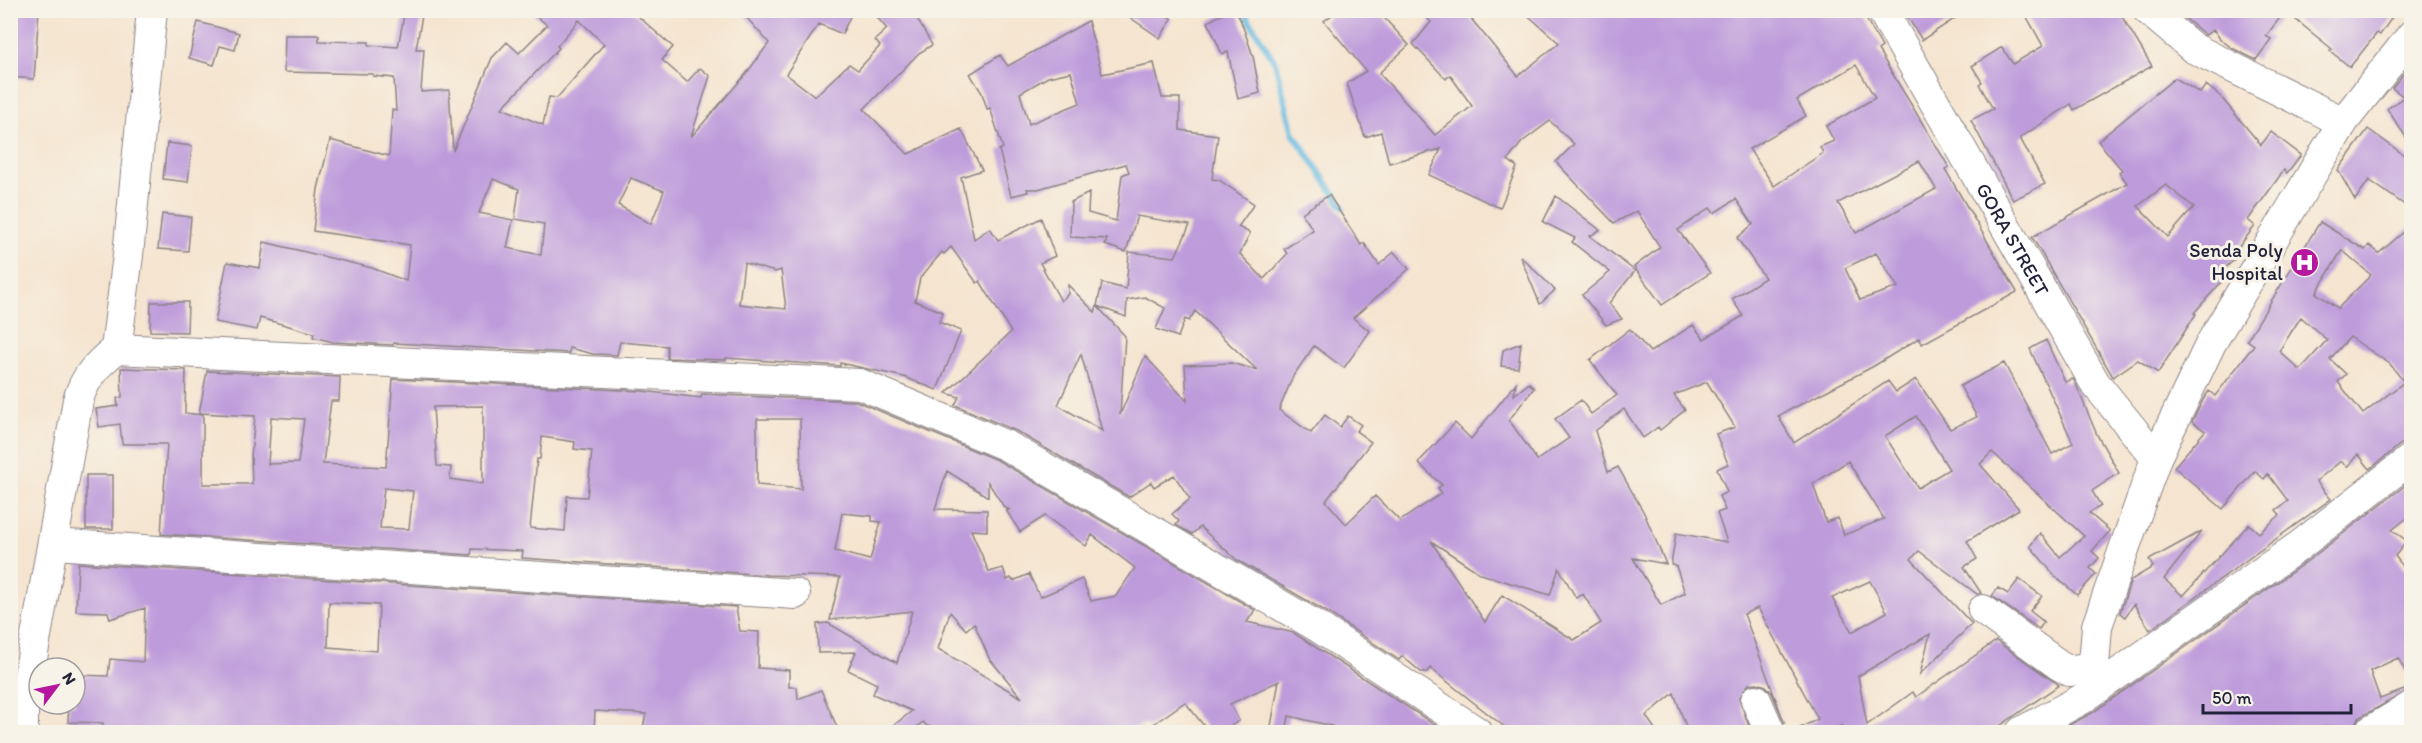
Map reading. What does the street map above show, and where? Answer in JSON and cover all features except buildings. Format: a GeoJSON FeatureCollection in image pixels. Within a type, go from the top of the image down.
{"type":"FeatureCollection","features":[{"type":"Feature","properties":{"kind":"street"},"geometry":{"type":"LineString","coordinates":[[116,349],[128,255],[152,10]]}},
{"type":"Feature","properties":{"kind":"street","name":"GORA STREET"},"geometry":{"type":"LineString","coordinates":[[1882,10],[2095,383],[2156,458]]}},
{"type":"Feature","properties":{"kind":"street"},"geometry":{"type":"LineString","coordinates":[[2148,10],[2193,48],[2343,122]]}},
{"type":"Feature","properties":{"kind":"street"},"geometry":{"type":"LineString","coordinates":[[2096,677],[2097,626],[2156,458],[2211,343],[2343,122],[2412,35]]}},
{"type":"Feature","properties":{"kind":"street"},"geometry":{"type":"LineString","coordinates":[[23,732],[23,709],[83,383],[95,365],[116,349],[860,384],[1007,446],[1318,627],[1477,732]]}},
{"type":"Feature","properties":{"kind":"street"},"geometry":{"type":"LineString","coordinates":[[2021,732],[2096,677],[2299,546],[2412,458]]}},
{"type":"Feature","properties":{"kind":"street"},"geometry":{"type":"LineString","coordinates":[[54,544],[795,594]]}},
{"type":"Feature","properties":{"kind":"street"},"geometry":{"type":"LineString","coordinates":[[1983,610],[2059,665],[2096,677]]}},
{"type":"Feature","properties":{"kind":"street"},"geometry":{"type":"LineString","coordinates":[[1756,700],[1770,732]]}},
{"type":"Feature","properties":{"kind":"street"},"geometry":{"type":"LineString","coordinates":[[2369,732],[2412,706]]}},
{"type":"Feature","properties":{"kind":"waterway"},"geometry":{"type":"LineString","coordinates":[[1243,10],[1275,62],[1293,133],[1343,207]]}},
{"type":"Feature","properties":{"kind":"place","name":"Senda Poly Hospital"},"geometry":{"type":"Point","coordinates":[2304,262]}}]}
